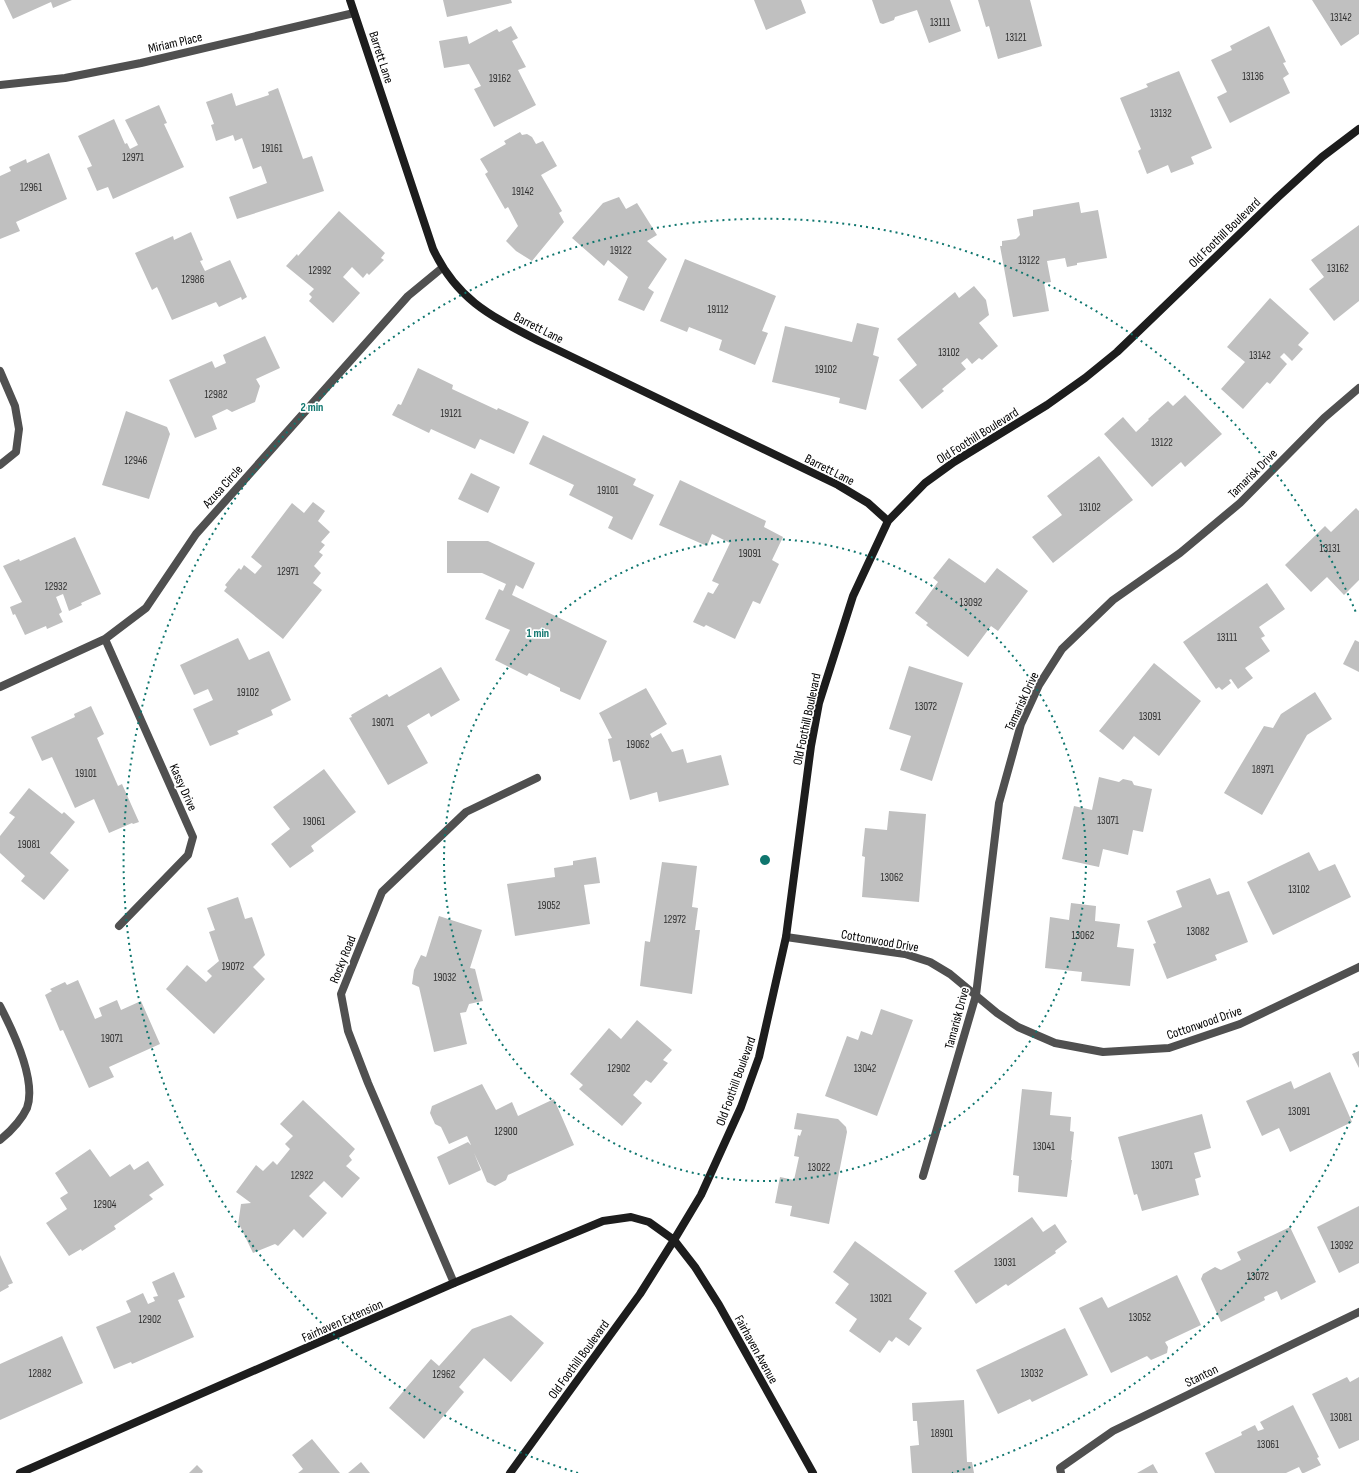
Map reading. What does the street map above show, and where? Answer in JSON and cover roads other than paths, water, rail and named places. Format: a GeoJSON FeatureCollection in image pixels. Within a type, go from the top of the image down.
{"type":"FeatureCollection","features":[{"type":"Feature","properties":{"kind":"street","name":"Barrett Lane"},"geometry":{"type":"LineString","coordinates":[[350,0],[422,217],[442,268],[456,286],[470,300],[504,323],[539,342],[838,485],[868,503],[888,521]]}},
{"type":"Feature","properties":{"kind":"street","name":"Miriam Place"},"geometry":{"type":"LineString","coordinates":[[0,85],[65,78],[133,64],[354,13]]}},
{"type":"Feature","properties":{"kind":"street","name":"Old Foothill Boulevard"},"geometry":{"type":"LineString","coordinates":[[510,1473],[640,1294],[674,1240],[701,1195],[720,1157],[743,1100],[759,1057],[786,937],[811,746],[819,703],[853,596],[888,521],[925,483],[948,466],[1047,405],[1091,374],[1149,322],[1277,198],[1322,157],[1359,129]]}},
{"type":"Feature","properties":{"kind":"street","name":"Azusa Circle"},"geometry":{"type":"LineString","coordinates":[[0,687],[105,639],[146,608],[196,534],[408,296],[442,268]]}},
{"type":"Feature","properties":{"kind":"street"},"geometry":{"type":"LineString","coordinates":[[0,371],[15,406],[18,429],[16,452],[0,465]]}},
{"type":"Feature","properties":{"kind":"street","name":"Tamarisk Drive"},"geometry":{"type":"LineString","coordinates":[[923,1176],[976,995],[999,803],[1021,724],[1039,685],[1062,649],[1113,600],[1180,553],[1240,503],[1324,418],[1359,388]]}},
{"type":"Feature","properties":{"kind":"street","name":"Kassy Drive"},"geometry":{"type":"LineString","coordinates":[[105,639],[193,837],[188,855],[119,926]]}},
{"type":"Feature","properties":{"kind":"street","name":"Rocky Road"},"geometry":{"type":"LineString","coordinates":[[454,1283],[365,1076],[348,1031],[341,994],[382,892],[466,812],[537,778]]}},
{"type":"Feature","properties":{"kind":"street","name":"Cottonwood Drive"},"geometry":{"type":"LineString","coordinates":[[786,937],[911,956],[930,962],[950,974],[996,1013],[1018,1027],[1055,1043],[1103,1052],[1169,1048],[1240,1024],[1359,967]]}},
{"type":"Feature","properties":{"kind":"street"},"geometry":{"type":"LineString","coordinates":[[0,1006],[12,1030],[29,1078],[27,1107],[16,1127],[0,1140]]}},
{"type":"Feature","properties":{"kind":"street","name":"Fairhaven Extension"},"geometry":{"type":"LineString","coordinates":[[20,1473],[454,1283],[603,1221],[631,1218],[649,1222],[674,1240]]}},
{"type":"Feature","properties":{"kind":"street","name":"Fairhaven Avenue"},"geometry":{"type":"LineString","coordinates":[[674,1240],[695,1267],[719,1305],[813,1473]]}},
{"type":"Feature","properties":{"kind":"street","name":"Stanton"},"geometry":{"type":"LineString","coordinates":[[1060,1471],[1112,1431],[1359,1312]]}}]}
